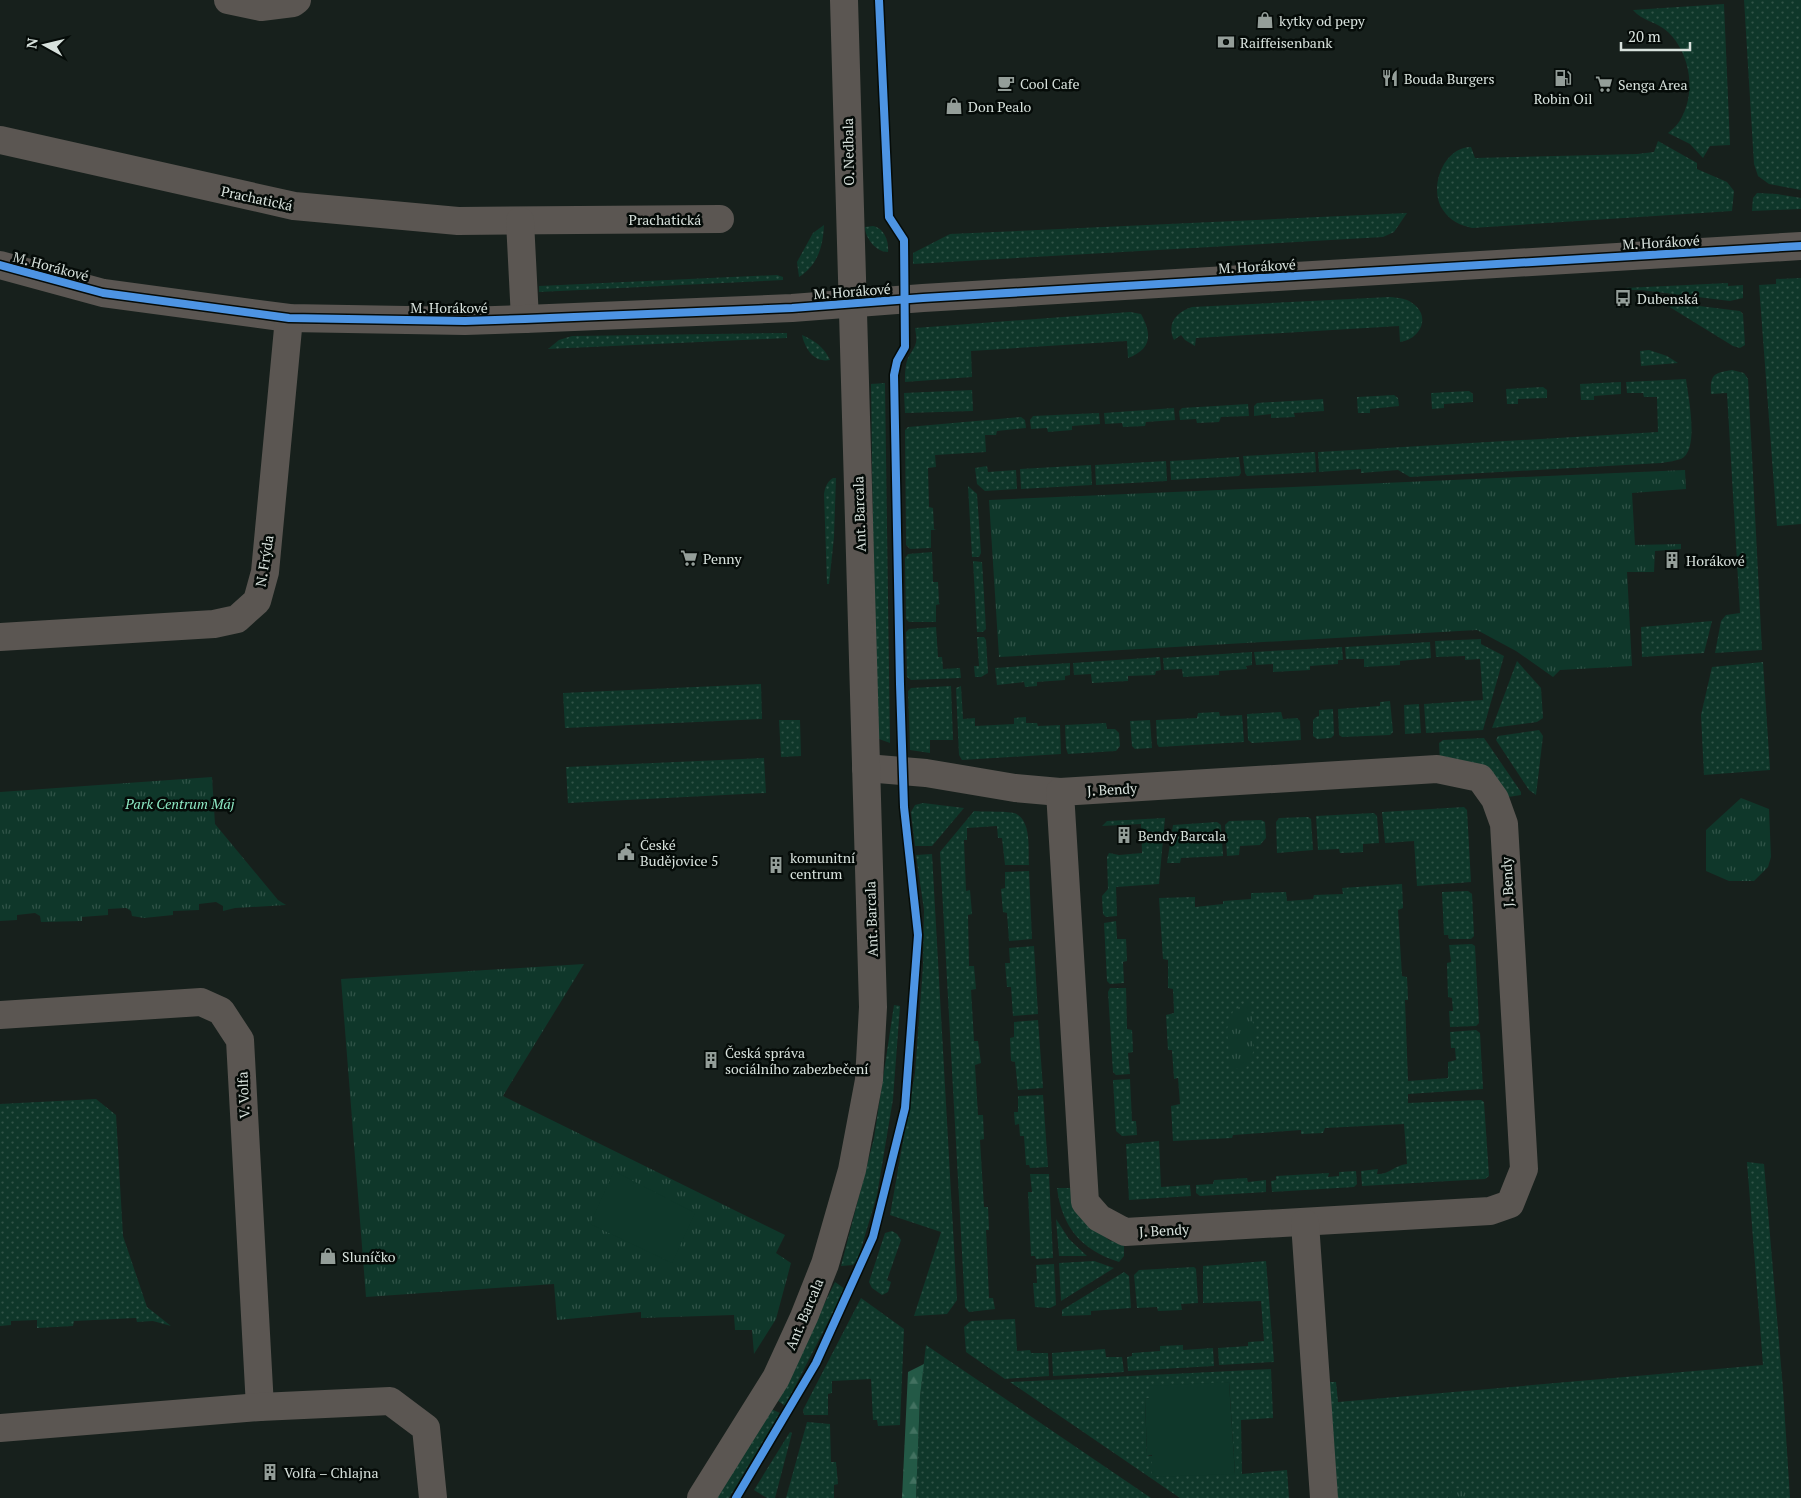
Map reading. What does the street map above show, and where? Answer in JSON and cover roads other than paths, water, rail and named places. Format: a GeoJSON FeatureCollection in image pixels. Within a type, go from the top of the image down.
{"type":"FeatureCollection","features":[{"type":"Feature","properties":{"kind":"street"},"geometry":{"type":"LineString","coordinates":[[228,0],[261,7],[293,3],[297,0]]}},
{"type":"Feature","properties":{"kind":"street","name":"O. Nedbala"},"geometry":{"type":"LineString","coordinates":[[844,0],[854,303]]}},
{"type":"Feature","properties":{"kind":"street","name":"Prachatická"},"geometry":{"type":"LineString","coordinates":[[0,140],[294,206],[458,221],[720,219]]}},
{"type":"Feature","properties":{"kind":"street"},"geometry":{"type":"LineString","coordinates":[[520,221],[525,319]]}},
{"type":"Feature","properties":{"kind":"street","name":"M. Horákové"},"geometry":{"type":"LineString","coordinates":[[0,265],[103,293],[289,318],[464,321],[792,308],[923,298],[1801,246]]}},
{"type":"Feature","properties":{"kind":"street","name":"Ant. Barcala"},"geometry":{"type":"LineString","coordinates":[[701,1498],[776,1378],[804,1317],[825,1264],[852,1170],[869,1080],[873,1007],[854,303]]}},
{"type":"Feature","properties":{"kind":"street","name":"N. Frýda"},"geometry":{"type":"LineString","coordinates":[[0,637],[214,624],[237,619],[256,601],[264,578],[289,318]]}},
{"type":"Feature","properties":{"kind":"street","name":"J. Bendy"},"geometry":{"type":"LineString","coordinates":[[866,768],[926,773],[1015,788],[1060,792],[1437,769],[1480,778],[1496,799],[1504,824],[1524,1169],[1510,1204],[1490,1211],[1126,1232],[1099,1218],[1085,1202],[1060,792]]}},
{"type":"Feature","properties":{"kind":"street","name":"V. Volfa"},"geometry":{"type":"LineString","coordinates":[[0,1015],[201,1002],[220,1011],[240,1040],[260,1407]]}},
{"type":"Feature","properties":{"kind":"street"},"geometry":{"type":"LineString","coordinates":[[1305,1223],[1324,1498]]}},
{"type":"Feature","properties":{"kind":"street"},"geometry":{"type":"LineString","coordinates":[[0,1428],[260,1407],[390,1401],[426,1428],[433,1498]]}},
{"type":"Feature","properties":{"kind":"place","name":"kytky od pepy"},"geometry":{"type":"Point","coordinates":[1265,20]}},
{"type":"Feature","properties":{"kind":"place","name":"Raiffeisenbank"},"geometry":{"type":"Point","coordinates":[1226,42]}},
{"type":"Feature","properties":{"kind":"place","name":"Bouda Burgers"},"geometry":{"type":"Point","coordinates":[1390,78]}},
{"type":"Feature","properties":{"kind":"place","name":"Robin Oil"},"geometry":{"type":"Point","coordinates":[1563,78]}},
{"type":"Feature","properties":{"kind":"place","name":"Cool Cafe"},"geometry":{"type":"Point","coordinates":[1006,83]}},
{"type":"Feature","properties":{"kind":"place","name":"Senga Area"},"geometry":{"type":"Point","coordinates":[1604,84]}},
{"type":"Feature","properties":{"kind":"place","name":"Don Pealo"},"geometry":{"type":"Point","coordinates":[954,106]}},
{"type":"Feature","properties":{"kind":"place","name":"Dubenská"},"geometry":{"type":"Point","coordinates":[1623,298]}},
{"type":"Feature","properties":{"kind":"place","name":"Penny"},"geometry":{"type":"Point","coordinates":[689,558]}},
{"type":"Feature","properties":{"kind":"place","name":"Horákové"},"geometry":{"type":"Point","coordinates":[1672,560]}},
{"type":"Feature","properties":{"kind":"place","name":"Bendy Barcala"},"geometry":{"type":"Point","coordinates":[1124,835]}},
{"type":"Feature","properties":{"kind":"place","name":"České Budějovice 5"},"geometry":{"type":"Point","coordinates":[626,852]}},
{"type":"Feature","properties":{"kind":"place","name":"komunitní centrum"},"geometry":{"type":"Point","coordinates":[776,865]}},
{"type":"Feature","properties":{"kind":"place","name":"Česká správa sociálního zabezbečení"},"geometry":{"type":"Point","coordinates":[711,1060]}},
{"type":"Feature","properties":{"kind":"place","name":"Sluníčko"},"geometry":{"type":"Point","coordinates":[328,1256]}},
{"type":"Feature","properties":{"kind":"place","name":"Volfa – Chlajna"},"geometry":{"type":"Point","coordinates":[270,1472]}},
{"type":"Feature","properties":{"kind":"park label","name":"Park Centrum Máj"},"geometry":{"type":"Point","coordinates":[180,803]}}]}
